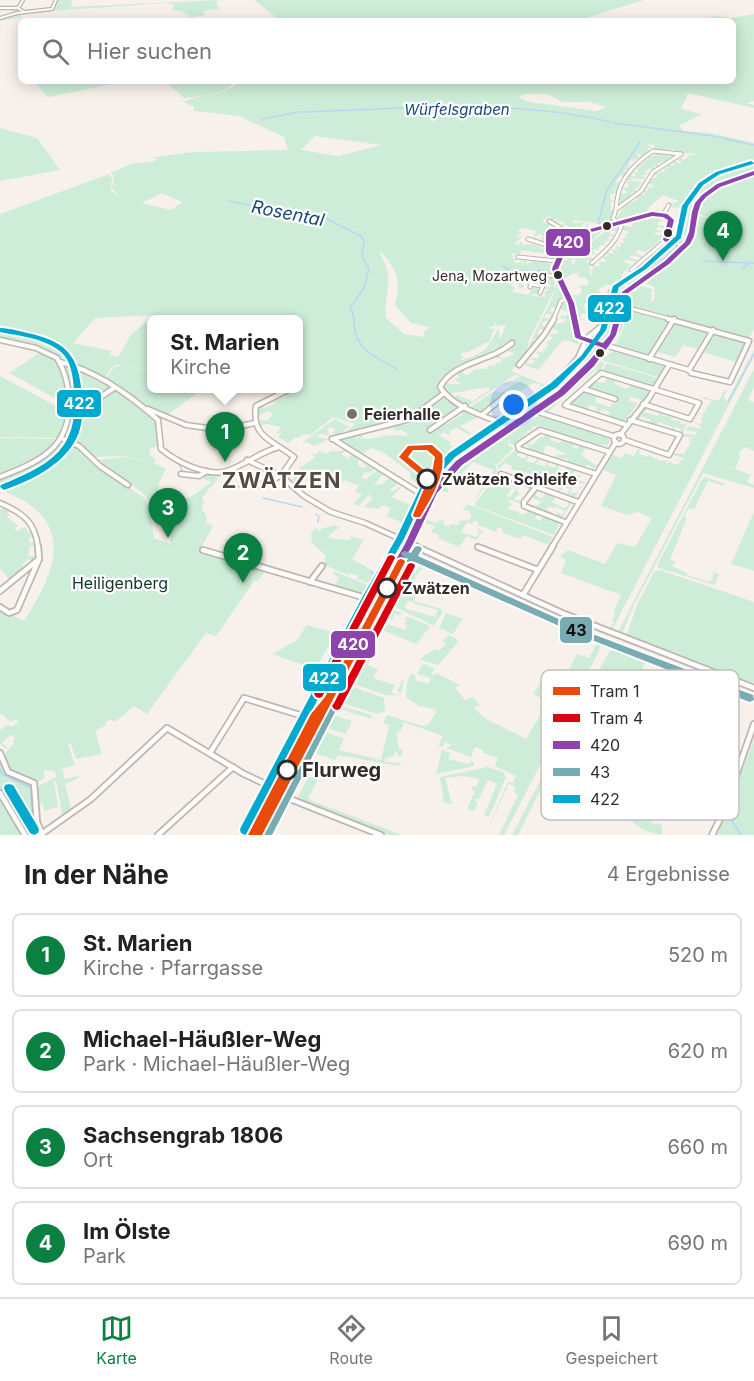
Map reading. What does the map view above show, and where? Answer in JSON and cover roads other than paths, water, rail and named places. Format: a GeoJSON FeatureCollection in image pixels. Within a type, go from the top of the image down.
{"type":"FeatureCollection","features":[{"type":"Feature","properties":{"kind":"main road"},"geometry":{"type":"LineString","coordinates":[[735,179],[754,173]]}},
{"type":"Feature","properties":{"kind":"main road"},"geometry":{"type":"LineString","coordinates":[[254,835],[376,601],[409,544],[429,499],[439,484],[459,463],[567,388],[608,344]]}},
{"type":"Feature","properties":{"kind":"street"},"geometry":{"type":"LineString","coordinates":[[17,13],[23,0]]}},
{"type":"Feature","properties":{"kind":"street"},"geometry":{"type":"LineString","coordinates":[[0,18],[17,13],[52,9],[56,0]]}},
{"type":"Feature","properties":{"kind":"street"},"geometry":{"type":"LineString","coordinates":[[0,8],[19,9],[24,12]]}},
{"type":"Feature","properties":{"kind":"street"},"geometry":{"type":"LineString","coordinates":[[592,263],[616,240],[621,230],[613,218],[618,208],[619,190],[638,160],[653,151],[681,154],[677,159],[653,172],[646,180],[641,192],[618,208]]}},
{"type":"Feature","properties":{"kind":"street"},"geometry":{"type":"LineString","coordinates":[[663,214],[669,205]]}},
{"type":"Feature","properties":{"kind":"street"},"geometry":{"type":"LineString","coordinates":[[621,306],[749,340],[750,343],[727,383],[608,344],[586,340],[577,334],[569,298],[557,276],[557,261],[562,250],[574,236],[646,214],[663,214],[671,221],[666,240],[631,270]]}},
{"type":"Feature","properties":{"kind":"street"},"geometry":{"type":"LineString","coordinates":[[549,221],[574,236]]}},
{"type":"Feature","properties":{"kind":"street"},"geometry":{"type":"LineString","coordinates":[[528,239],[562,250]]}},
{"type":"Feature","properties":{"kind":"street"},"geometry":{"type":"LineString","coordinates":[[666,240],[685,246]]}},
{"type":"Feature","properties":{"kind":"street"},"geometry":{"type":"LineString","coordinates":[[518,257],[557,261]]}},
{"type":"Feature","properties":{"kind":"street"},"geometry":{"type":"LineString","coordinates":[[540,293],[544,284],[530,286],[537,275],[557,276]]}},
{"type":"Feature","properties":{"kind":"street"},"geometry":{"type":"LineString","coordinates":[[560,378],[578,358],[586,340],[605,323],[614,294],[610,292]]}},
{"type":"Feature","properties":{"kind":"street"},"geometry":{"type":"LineString","coordinates":[[519,365],[554,322],[561,301],[569,298]]}},
{"type":"Feature","properties":{"kind":"street"},"geometry":{"type":"LineString","coordinates":[[649,359],[674,319]]}},
{"type":"Feature","properties":{"kind":"street"},"geometry":{"type":"LineString","coordinates":[[689,370],[713,330]]}},
{"type":"Feature","properties":{"kind":"street"},"geometry":{"type":"LineString","coordinates":[[0,340],[41,349],[60,362],[133,397],[159,421],[161,449],[175,459],[207,471],[224,472],[261,452],[279,447]]}},
{"type":"Feature","properties":{"kind":"street"},"geometry":{"type":"LineString","coordinates":[[512,343],[507,349],[489,360],[448,373],[440,387],[443,394],[512,427]]}},
{"type":"Feature","properties":{"kind":"street"},"geometry":{"type":"LineString","coordinates":[[0,477],[38,459],[63,439],[70,417],[68,388],[60,362]]}},
{"type":"Feature","properties":{"kind":"street"},"geometry":{"type":"LineString","coordinates":[[535,411],[613,436],[620,435],[654,389],[669,364]]}},
{"type":"Feature","properties":{"kind":"street"},"geometry":{"type":"LineString","coordinates":[[627,425],[566,405],[600,374],[699,403],[690,419],[643,404]]}},
{"type":"Feature","properties":{"kind":"street"},"geometry":{"type":"LineString","coordinates":[[70,417],[105,392],[115,388]]}},
{"type":"Feature","properties":{"kind":"street"},"geometry":{"type":"LineString","coordinates":[[584,389],[615,399]]}},
{"type":"Feature","properties":{"kind":"street"},"geometry":{"type":"LineString","coordinates":[[257,486],[281,476],[294,458],[265,438],[255,423],[257,405],[282,393]]}},
{"type":"Feature","properties":{"kind":"street"},"geometry":{"type":"LineString","coordinates":[[429,499],[332,438],[354,430],[405,421],[420,413],[443,394]]}},
{"type":"Feature","properties":{"kind":"street"},"geometry":{"type":"LineString","coordinates":[[483,414],[505,396]]}},
{"type":"Feature","properties":{"kind":"street"},"geometry":{"type":"LineString","coordinates":[[430,429],[465,406]]}},
{"type":"Feature","properties":{"kind":"street"},"geometry":{"type":"LineString","coordinates":[[147,409],[186,425],[222,430],[255,423]]}},
{"type":"Feature","properties":{"kind":"street"},"geometry":{"type":"LineString","coordinates":[[620,435],[625,440],[669,454],[680,435],[630,420]]}},
{"type":"Feature","properties":{"kind":"street"},"geometry":{"type":"LineString","coordinates":[[596,474],[519,449],[518,446],[534,432],[540,430],[610,452]]}},
{"type":"Feature","properties":{"kind":"street"},"geometry":{"type":"LineString","coordinates":[[613,436],[616,442]]}},
{"type":"Feature","properties":{"kind":"street"},"geometry":{"type":"LineString","coordinates":[[63,439],[79,446],[100,466],[128,485]]}},
{"type":"Feature","properties":{"kind":"street"},"geometry":{"type":"LineString","coordinates":[[522,595],[551,552],[565,522],[616,442],[625,440]]}},
{"type":"Feature","properties":{"kind":"street"},"geometry":{"type":"LineString","coordinates":[[247,460],[281,476],[304,496],[331,513],[355,519],[522,595],[706,670]]}},
{"type":"Feature","properties":{"kind":"street"},"geometry":{"type":"LineString","coordinates":[[182,474],[199,476],[207,471]]}},
{"type":"Feature","properties":{"kind":"street"},"geometry":{"type":"LineString","coordinates":[[501,474],[578,502]]}},
{"type":"Feature","properties":{"kind":"street"},"geometry":{"type":"LineString","coordinates":[[536,487],[524,502],[524,506],[565,522]]}},
{"type":"Feature","properties":{"kind":"street"},"geometry":{"type":"LineString","coordinates":[[0,503],[17,511],[32,522],[37,534],[39,559],[17,610],[9,613],[0,607]]}},
{"type":"Feature","properties":{"kind":"street"},"geometry":{"type":"LineString","coordinates":[[478,547],[538,570]]}},
{"type":"Feature","properties":{"kind":"street"},"geometry":{"type":"LineString","coordinates":[[203,550],[376,601]]}},
{"type":"Feature","properties":{"kind":"street"},"geometry":{"type":"LineString","coordinates":[[0,591],[39,559]]}},
{"type":"Feature","properties":{"kind":"street"},"geometry":{"type":"LineString","coordinates":[[310,582],[322,566]]}},
{"type":"Feature","properties":{"kind":"street"},"geometry":{"type":"LineString","coordinates":[[739,682],[754,688]]}},
{"type":"Feature","properties":{"kind":"street"},"geometry":{"type":"LineString","coordinates":[[210,753],[244,698],[313,720]]}},
{"type":"Feature","properties":{"kind":"street"},"geometry":{"type":"LineString","coordinates":[[739,767],[754,724]]}},
{"type":"Feature","properties":{"kind":"street"},"geometry":{"type":"LineString","coordinates":[[0,753],[8,772],[34,783],[37,822],[41,835],[73,815],[104,790],[167,728],[303,806],[381,835]]}},
{"type":"Feature","properties":{"kind":"street"},"geometry":{"type":"LineString","coordinates":[[158,835],[233,767]]}},
{"type":"Feature","properties":{"kind":"street"},"geometry":{"type":"LineString","coordinates":[[0,793],[25,835]]}},
{"type":"Feature","properties":{"kind":"street"},"geometry":{"type":"LineString","coordinates":[[712,835],[719,820]]}},
{"type":"Feature","properties":{"kind":"waterway","name":"Würfelsgraben"},"geometry":{"type":"LineString","coordinates":[[302,112],[496,107],[535,110],[611,122]]}},
{"type":"Feature","properties":{"kind":"waterway","name":"Würfelsgraben"},"geometry":{"type":"LineString","coordinates":[[262,119],[299,112]]}},
{"type":"Feature","properties":{"kind":"waterway","name":"Würfelsgraben"},"geometry":{"type":"LineString","coordinates":[[614,123],[713,136],[754,145]]}},
{"type":"Feature","properties":{"kind":"waterway"},"geometry":{"type":"LineString","coordinates":[[604,226],[598,223],[607,190],[640,142]]}},
{"type":"Feature","properties":{"kind":"waterway","name":"Rosental"},"geometry":{"type":"LineString","coordinates":[[228,201],[327,219],[361,236],[364,241],[362,256],[369,269],[364,288],[350,308],[354,316],[355,331],[357,338],[366,349],[397,369]]}},
{"type":"Feature","properties":{"kind":"waterway"},"geometry":{"type":"LineString","coordinates":[[649,272],[677,247]]}},
{"type":"Feature","properties":{"kind":"waterway"},"geometry":{"type":"LineString","coordinates":[[703,261],[754,263]]}},
{"type":"Feature","properties":{"kind":"waterway"},"geometry":{"type":"LineString","coordinates":[[742,268],[749,264]]}},
{"type":"Feature","properties":{"kind":"waterway"},"geometry":{"type":"LineString","coordinates":[[502,266],[510,270]]}},
{"type":"Feature","properties":{"kind":"waterway"},"geometry":{"type":"LineString","coordinates":[[519,271],[529,271]]}},
{"type":"Feature","properties":{"kind":"waterway"},"geometry":{"type":"LineString","coordinates":[[535,271],[547,271]]}},
{"type":"Feature","properties":{"kind":"waterway"},"geometry":{"type":"LineString","coordinates":[[625,302],[627,294],[636,286]]}},
{"type":"Feature","properties":{"kind":"waterway"},"geometry":{"type":"LineString","coordinates":[[615,340],[621,328],[624,310]]}},
{"type":"Feature","properties":{"kind":"waterway"},"geometry":{"type":"LineString","coordinates":[[728,402],[754,354]]}},
{"type":"Feature","properties":{"kind":"waterway"},"geometry":{"type":"LineString","coordinates":[[178,462],[184,474]]}},
{"type":"Feature","properties":{"kind":"waterway"},"geometry":{"type":"LineString","coordinates":[[224,482],[240,487]]}},
{"type":"Feature","properties":{"kind":"waterway"},"geometry":{"type":"LineString","coordinates":[[263,498],[302,507]]}},
{"type":"Feature","properties":{"kind":"waterway"},"geometry":{"type":"LineString","coordinates":[[316,514],[319,517],[318,522]]}},
{"type":"Feature","properties":{"kind":"waterway"},"geometry":{"type":"LineString","coordinates":[[371,572],[384,579]]}},
{"type":"Feature","properties":{"kind":"waterway"},"geometry":{"type":"LineString","coordinates":[[0,769],[2,774],[31,788],[33,835]]}},
{"type":"Feature","properties":{"kind":"waterway"},"geometry":{"type":"LineString","coordinates":[[732,821],[741,835]]}},
{"type":"Feature","properties":{"kind":"tram line","name":"1"},"geometry":{"type":"LineString","coordinates":[[429,447],[439,456],[437,472],[417,515],[430,484],[426,476],[403,457],[411,448],[429,447]]}},
{"type":"Feature","properties":{"kind":"tram line"},"geometry":{"type":"LineString","coordinates":[[432,488],[441,467],[440,458]]}},
{"type":"Feature","properties":{"kind":"tram line","name":"4"},"geometry":{"type":"LineString","coordinates":[[319,694],[391,558]]}},
{"type":"Feature","properties":{"kind":"tram line","name":"1"},"geometry":{"type":"LineString","coordinates":[[328,700],[401,562]]}},
{"type":"Feature","properties":{"kind":"tram line","name":"1"},"geometry":{"type":"LineString","coordinates":[[328,700],[401,562]]}},
{"type":"Feature","properties":{"kind":"tram line","name":"4"},"geometry":{"type":"LineString","coordinates":[[337,706],[411,566]]}},
{"type":"Feature","properties":{"kind":"tram line","name":"1"},"geometry":{"type":"LineString","coordinates":[[253,835],[314,717],[328,700]]}},
{"type":"Feature","properties":{"kind":"tram line","name":"1"},"geometry":{"type":"LineString","coordinates":[[256,835],[328,700]]}},
{"type":"Feature","properties":{"kind":"place","name":"Im Ölste"},"geometry":{"type":"Point","coordinates":[723,261]}},
{"type":"Feature","properties":{"kind":"place","name":"Jena, Mozartweg"},"geometry":{"type":"Point","coordinates":[558,275]}},
{"type":"Feature","properties":{"kind":"place","name":"Feierhalle"},"geometry":{"type":"Point","coordinates":[352,414]}},
{"type":"Feature","properties":{"kind":"place","name":"St. Marien"},"geometry":{"type":"Point","coordinates":[225,462]}},
{"type":"Feature","properties":{"kind":"place","name":"Zwätzen Schleife"},"geometry":{"type":"Point","coordinates":[427,479]}},
{"type":"Feature","properties":{"kind":"place","name":"Sachsengrab 1806"},"geometry":{"type":"Point","coordinates":[168,538]}},
{"type":"Feature","properties":{"kind":"place","name":"Michael-Häußler-Weg"},"geometry":{"type":"Point","coordinates":[243,583]}},
{"type":"Feature","properties":{"kind":"place","name":"Zwätzen"},"geometry":{"type":"Point","coordinates":[387,588]}},
{"type":"Feature","properties":{"kind":"place","name":"Flurweg"},"geometry":{"type":"Point","coordinates":[287,770]}},
{"type":"Feature","properties":{"kind":"district","name":"ZWÄTZEN"},"geometry":{"type":"Point","coordinates":[282,480]}},
{"type":"Feature","properties":{"kind":"park label","name":"Heiligenberg"},"geometry":{"type":"Point","coordinates":[120,583]}}]}
